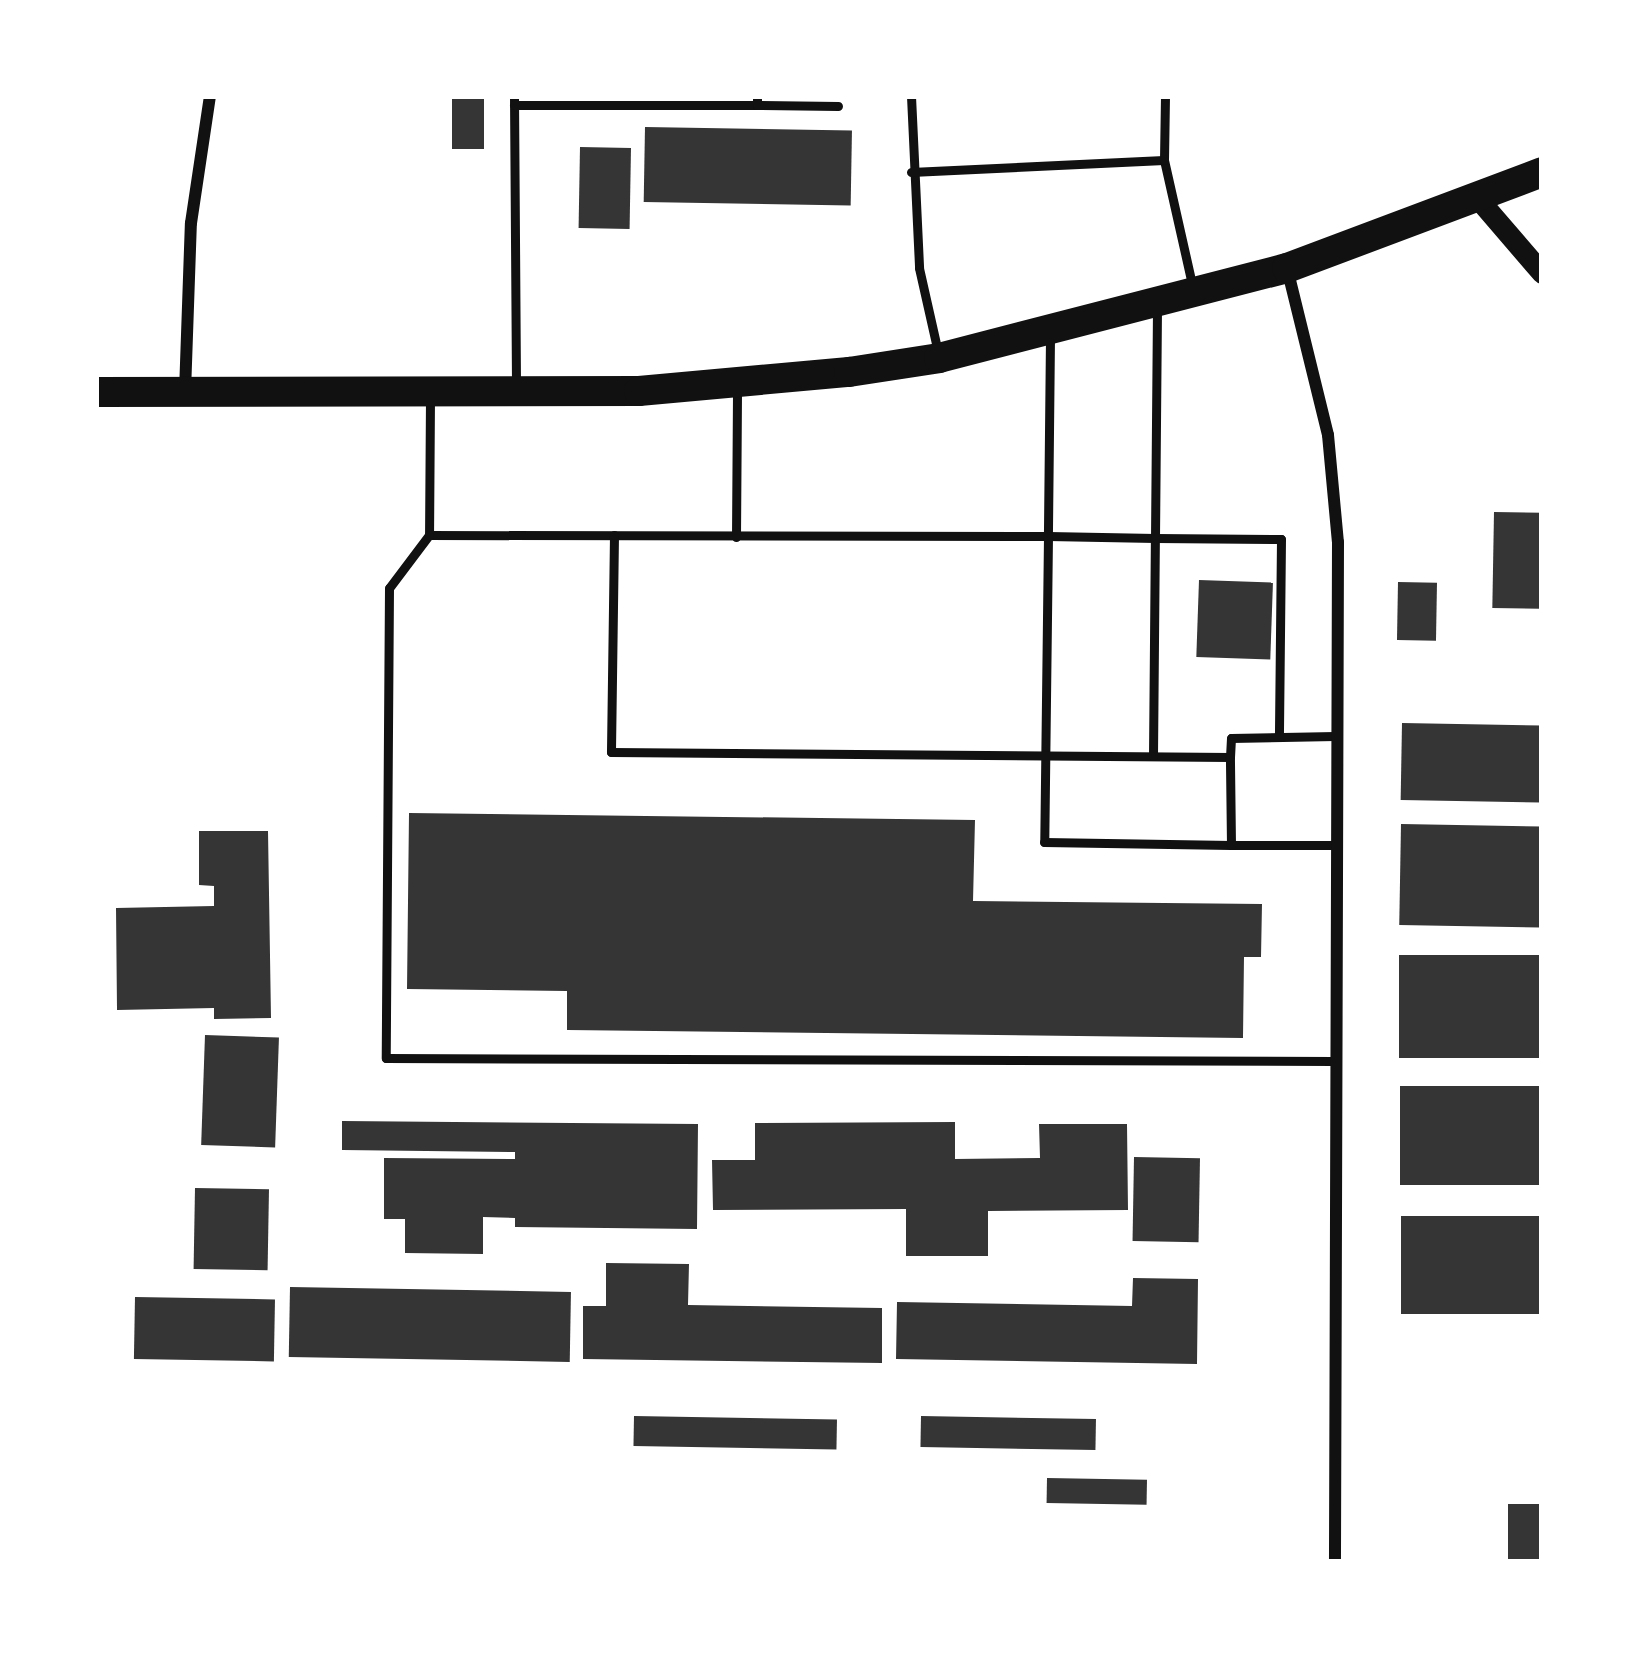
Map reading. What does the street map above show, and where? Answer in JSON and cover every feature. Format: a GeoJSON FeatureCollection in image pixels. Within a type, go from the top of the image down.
{"type":"FeatureCollection","features":[{"type":"Feature","properties":{"kind":"main road"},"geometry":{"type":"LineString","coordinates":[[96,392],[516,393],[737,386],[939,358],[1157,306],[1288,268],[1480,201],[1542,172]]}},
{"type":"Feature","properties":{"kind":"street"},"geometry":{"type":"LineString","coordinates":[[185,393],[191,223],[210,96]]}},
{"type":"Feature","properties":{"kind":"street"},"geometry":{"type":"LineString","coordinates":[[1480,201],[1542,273]]}},
{"type":"Feature","properties":{"kind":"street"},"geometry":{"type":"LineString","coordinates":[[1288,268],[1328,435],[1338,542],[1336,1562]]}},
{"type":"Feature","properties":{"kind":"lane"},"geometry":{"type":"LineString","coordinates":[[910,96],[911,172],[939,358]]}},
{"type":"Feature","properties":{"kind":"lane"},"geometry":{"type":"LineString","coordinates":[[1165,96],[1164,160],[1195,295]]}},
{"type":"Feature","properties":{"kind":"lane"},"geometry":{"type":"LineString","coordinates":[[516,393],[514,100],[838,106]]}},
{"type":"Feature","properties":{"kind":"lane"},"geometry":{"type":"LineString","coordinates":[[911,172],[1164,160]]}},
{"type":"Feature","properties":{"kind":"lane"},"geometry":{"type":"LineString","coordinates":[[1154,756],[1157,306]]}},
{"type":"Feature","properties":{"kind":"lane"},"geometry":{"type":"LineString","coordinates":[[1050,332],[1044,842],[1335,845]]}},
{"type":"Feature","properties":{"kind":"lane"},"geometry":{"type":"LineString","coordinates":[[736,537],[737,386]]}},
{"type":"Feature","properties":{"kind":"lane"},"geometry":{"type":"LineString","coordinates":[[430,393],[429,535],[389,588],[386,1058],[1334,1061]]}},
{"type":"Feature","properties":{"kind":"lane"},"geometry":{"type":"LineString","coordinates":[[429,535],[1281,539],[1279,737]]}},
{"type":"Feature","properties":{"kind":"lane"},"geometry":{"type":"LineString","coordinates":[[614,535],[611,752],[1230,757]]}},
{"type":"Feature","properties":{"kind":"lane"},"geometry":{"type":"LineString","coordinates":[[1231,845],[1231,738],[1335,736]]}},
{"type":"Feature","properties":{"kind":"building"},"geometry":{"type":"Polygon","coordinates":[[[452,96],[484,96],[484,149],[452,149],[452,96]]]}},
{"type":"Feature","properties":{"kind":"building"},"geometry":{"type":"Polygon","coordinates":[[[645,127],[852,131],[851,206],[644,202],[645,127]]]}},
{"type":"Feature","properties":{"kind":"building"},"geometry":{"type":"Polygon","coordinates":[[[580,147],[631,148],[630,229],[579,228],[580,147]]]}},
{"type":"Feature","properties":{"kind":"building"},"geometry":{"type":"Polygon","coordinates":[[[1494,512],[1542,513],[1540,609],[1492,608],[1494,512]]]}},
{"type":"Feature","properties":{"kind":"building"},"geometry":{"type":"Polygon","coordinates":[[[1199,580],[1273,583],[1270,660],[1196,657],[1199,580]]]}},
{"type":"Feature","properties":{"kind":"building"},"geometry":{"type":"Polygon","coordinates":[[[1398,582],[1437,583],[1436,641],[1397,640],[1398,582]]]}},
{"type":"Feature","properties":{"kind":"building"},"geometry":{"type":"Polygon","coordinates":[[[1402,723],[1542,725],[1541,802],[1401,800],[1402,723]]]}},
{"type":"Feature","properties":{"kind":"building"},"geometry":{"type":"Polygon","coordinates":[[[409,813],[975,820],[973,901],[1262,904],[1261,957],[1244,957],[1243,1038],[567,1030],[567,991],[407,989],[409,813]]]}},
{"type":"Feature","properties":{"kind":"building"},"geometry":{"type":"Polygon","coordinates":[[[1401,824],[1542,826],[1540,927],[1399,925],[1401,824]]]}},
{"type":"Feature","properties":{"kind":"building"},"geometry":{"type":"Polygon","coordinates":[[[199,831],[268,831],[271,1018],[214,1019],[214,1008],[117,1010],[116,908],[214,906],[214,886],[199,885],[199,831]]]}},
{"type":"Feature","properties":{"kind":"building"},"geometry":{"type":"Polygon","coordinates":[[[1399,955],[1542,955],[1542,1058],[1399,1058],[1399,955]]]}},
{"type":"Feature","properties":{"kind":"building"},"geometry":{"type":"Polygon","coordinates":[[[205,1035],[279,1038],[275,1148],[201,1145],[205,1035]]]}},
{"type":"Feature","properties":{"kind":"building"},"geometry":{"type":"Polygon","coordinates":[[[1400,1086],[1542,1086],[1542,1185],[1400,1185],[1400,1086]]]}},
{"type":"Feature","properties":{"kind":"building"},"geometry":{"type":"Polygon","coordinates":[[[342,1121],[698,1124],[697,1229],[515,1227],[515,1218],[483,1217],[483,1254],[405,1253],[405,1219],[384,1219],[384,1158],[515,1159],[515,1152],[342,1150],[342,1121]]]}},
{"type":"Feature","properties":{"kind":"building"},"geometry":{"type":"Polygon","coordinates":[[[955,1122],[955,1159],[1040,1158],[1039,1124],[1127,1124],[1128,1210],[988,1211],[988,1256],[906,1256],[906,1209],[713,1210],[712,1160],[755,1160],[755,1123],[955,1122]]]}},
{"type":"Feature","properties":{"kind":"building"},"geometry":{"type":"Polygon","coordinates":[[[1134,1157],[1200,1158],[1199,1242],[1133,1241],[1134,1157]]]}},
{"type":"Feature","properties":{"kind":"building"},"geometry":{"type":"Polygon","coordinates":[[[195,1188],[269,1189],[268,1270],[194,1269],[195,1188]]]}},
{"type":"Feature","properties":{"kind":"building"},"geometry":{"type":"Polygon","coordinates":[[[1401,1216],[1542,1216],[1542,1314],[1401,1314],[1401,1216]]]}},
{"type":"Feature","properties":{"kind":"building"},"geometry":{"type":"Polygon","coordinates":[[[606,1263],[689,1264],[688,1305],[882,1308],[882,1363],[583,1359],[583,1306],[606,1306],[606,1263]]]}},
{"type":"Feature","properties":{"kind":"building"},"geometry":{"type":"Polygon","coordinates":[[[1133,1278],[1198,1279],[1197,1364],[896,1359],[897,1302],[1132,1306],[1133,1278]]]}},
{"type":"Feature","properties":{"kind":"building"},"geometry":{"type":"Polygon","coordinates":[[[290,1287],[571,1292],[570,1362],[289,1357],[290,1287]]]}},
{"type":"Feature","properties":{"kind":"building"},"geometry":{"type":"Polygon","coordinates":[[[135,1297],[275,1299],[274,1361],[134,1359],[135,1297]]]}},
{"type":"Feature","properties":{"kind":"building"},"geometry":{"type":"Polygon","coordinates":[[[634,1416],[837,1420],[836,1450],[633,1446],[634,1416]]]}},
{"type":"Feature","properties":{"kind":"building"},"geometry":{"type":"Polygon","coordinates":[[[921,1416],[1096,1419],[1095,1450],[920,1447],[921,1416]]]}},
{"type":"Feature","properties":{"kind":"building"},"geometry":{"type":"Polygon","coordinates":[[[1047,1478],[1147,1480],[1147,1505],[1047,1503],[1047,1478]]]}},
{"type":"Feature","properties":{"kind":"building"},"geometry":{"type":"Polygon","coordinates":[[[1508,1504],[1542,1504],[1542,1562],[1508,1562],[1508,1504]]]}}]}
